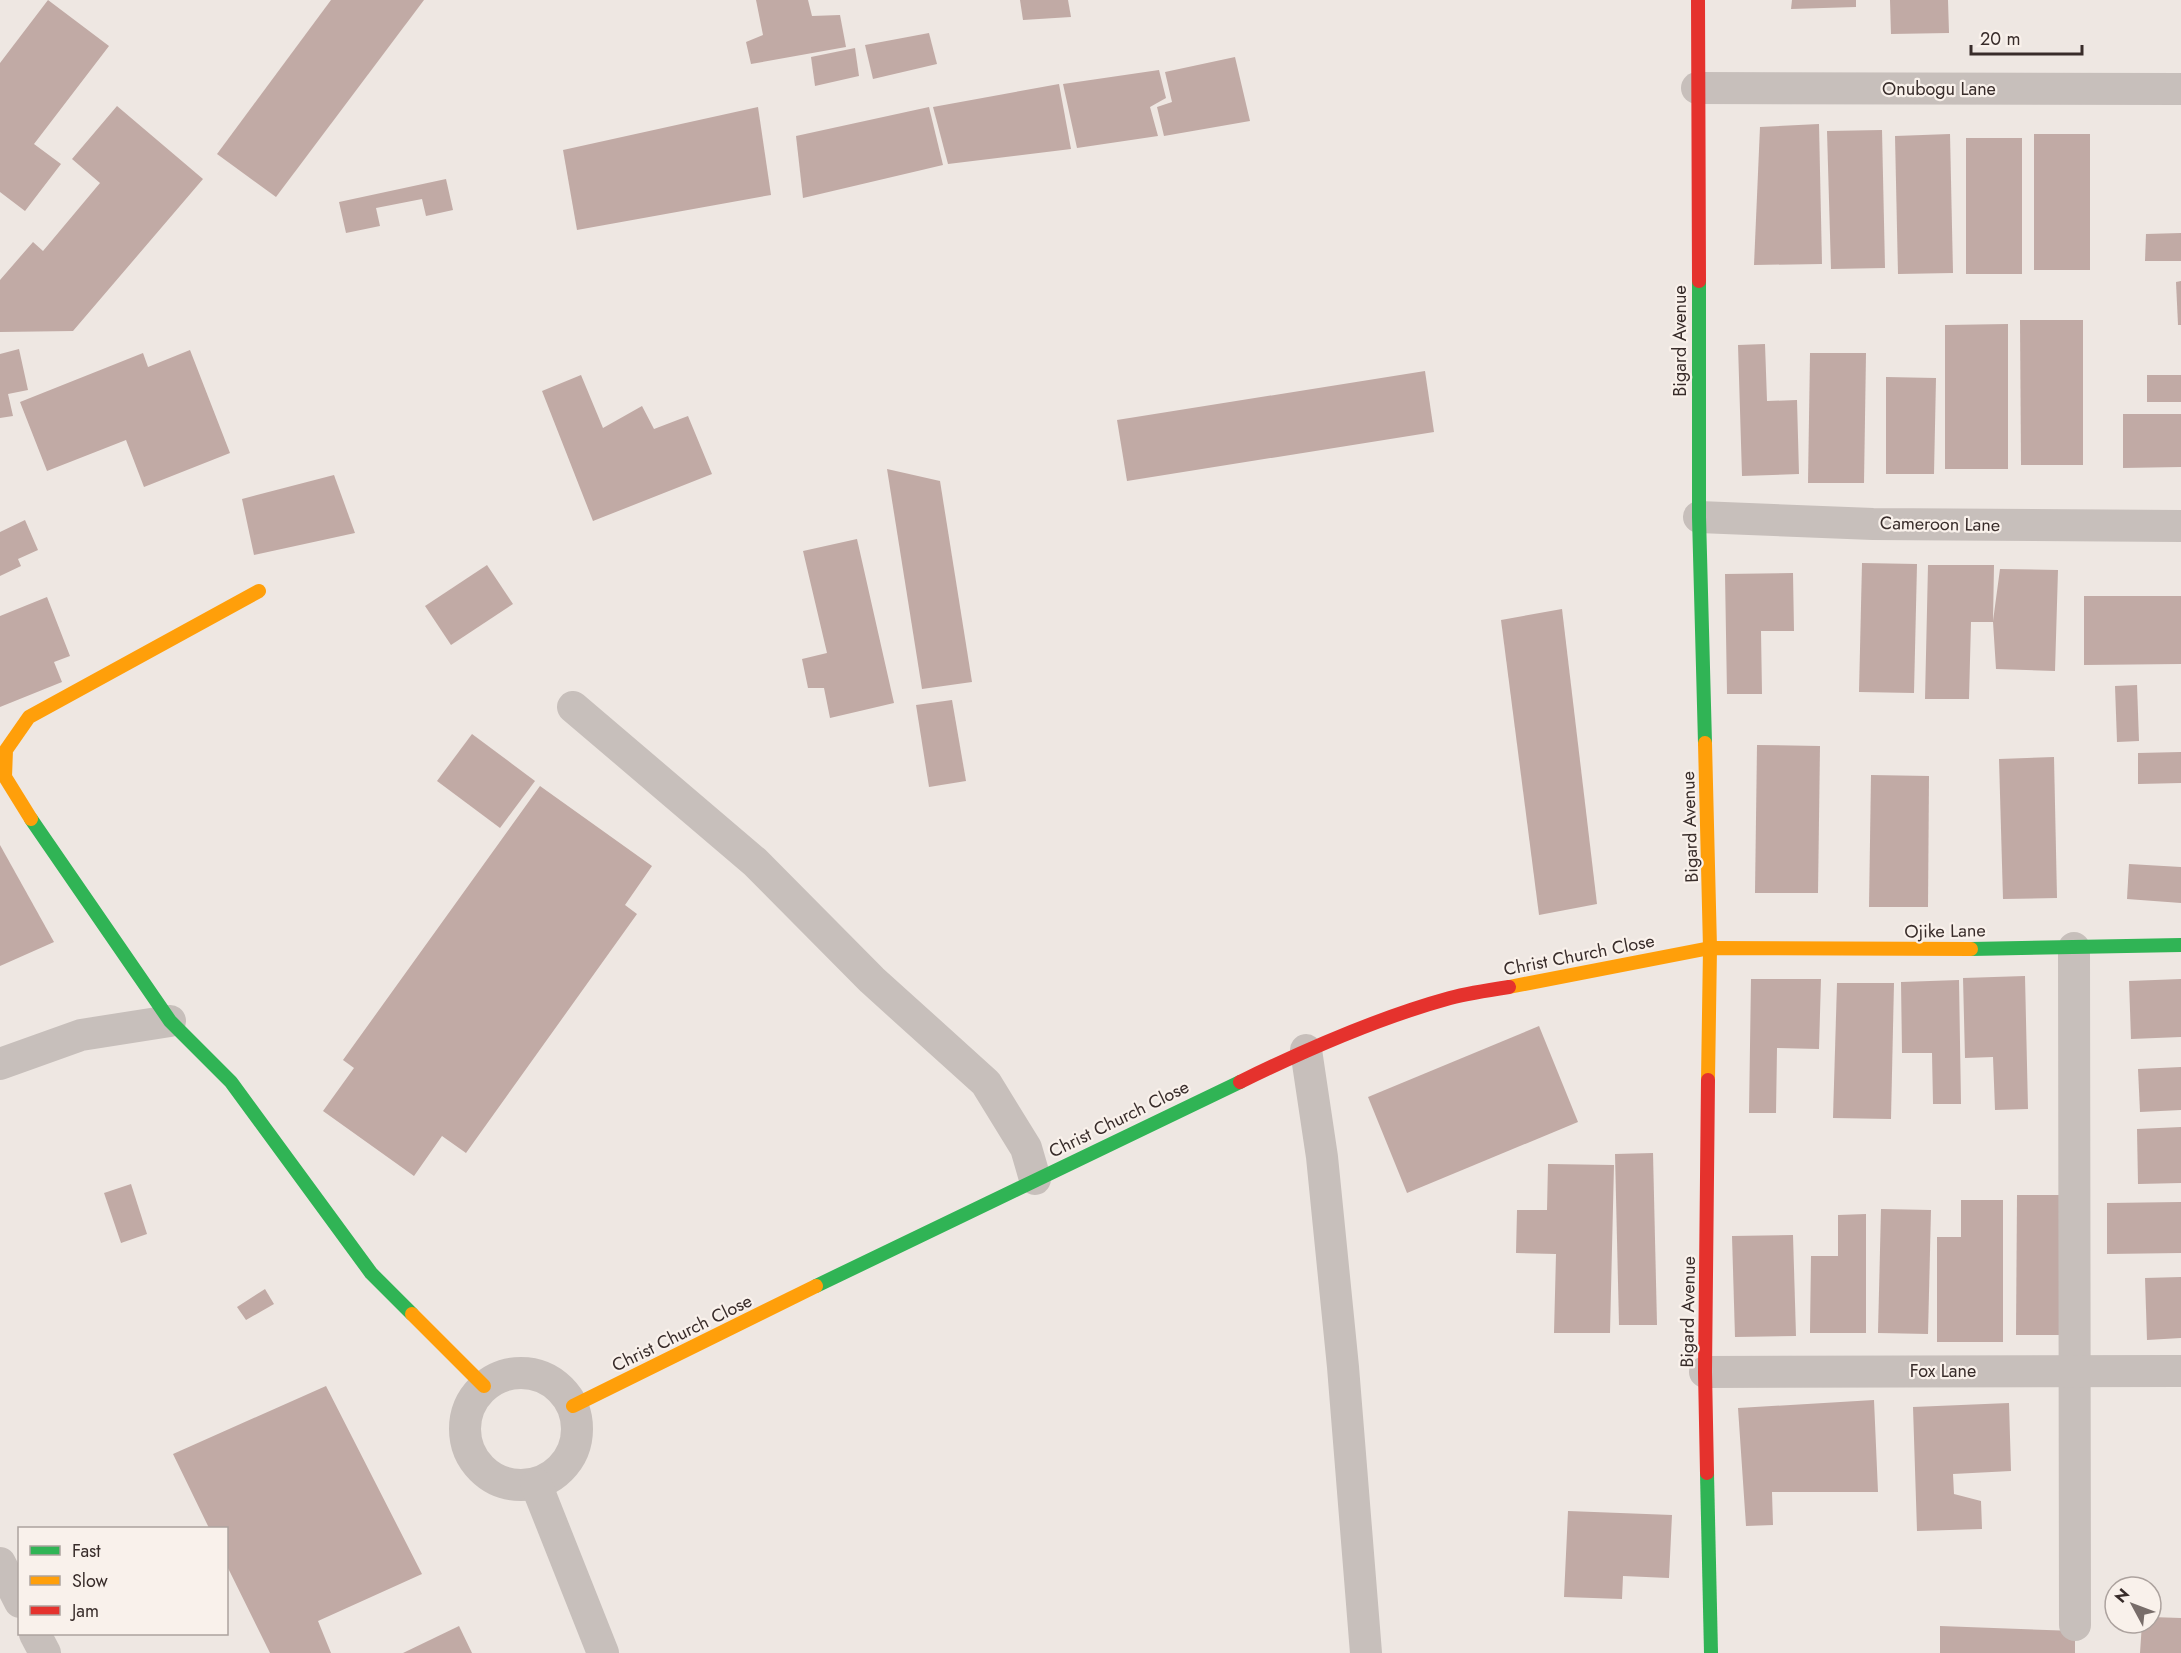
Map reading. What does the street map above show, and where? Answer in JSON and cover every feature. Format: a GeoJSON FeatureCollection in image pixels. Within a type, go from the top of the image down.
{"type":"FeatureCollection","features":[{"type":"Feature","properties":{"kind":"street","name":"Bigard Avenue"},"geometry":{"type":"LineString","coordinates":[[1698,0],[1699,517],[1710,948],[1705,1372],[1711,1653]]}},
{"type":"Feature","properties":{"kind":"street","name":"Onubogu Lane"},"geometry":{"type":"LineString","coordinates":[[1697,88],[2181,89]]}},
{"type":"Feature","properties":{"kind":"street","name":"Cameroon Lane"},"geometry":{"type":"LineString","coordinates":[[1699,517],[1873,524],[2181,526]]}},
{"type":"Feature","properties":{"kind":"street"},"geometry":{"type":"LineString","coordinates":[[259,591],[29,717],[6,750],[5,777],[27,813],[170,1021],[231,1082],[371,1273],[484,1386]]}},
{"type":"Feature","properties":{"kind":"street"},"geometry":{"type":"LineString","coordinates":[[573,707],[755,862],[872,980],[986,1083],[1026,1148],[1035,1179]]}},
{"type":"Feature","properties":{"kind":"street","name":"Ojike Lane"},"geometry":{"type":"LineString","coordinates":[[1710,948],[1901,950],[2181,945]]}},
{"type":"Feature","properties":{"kind":"street","name":"Christ Church Close"},"geometry":{"type":"LineString","coordinates":[[573,1406],[1035,1179],[1306,1050],[1450,998],[1710,948]]}},
{"type":"Feature","properties":{"kind":"street"},"geometry":{"type":"LineString","coordinates":[[2074,948],[2075,1625]]}},
{"type":"Feature","properties":{"kind":"street"},"geometry":{"type":"LineString","coordinates":[[0,1064],[81,1035],[170,1021]]}},
{"type":"Feature","properties":{"kind":"street"},"geometry":{"type":"LineString","coordinates":[[1306,1050],[1322,1157],[1343,1367],[1366,1653]]}},
{"type":"Feature","properties":{"kind":"street","name":"Fox Lane"},"geometry":{"type":"LineString","coordinates":[[1705,1372],[2181,1371]]}},
{"type":"Feature","properties":{"kind":"street"},"geometry":{"type":"LineString","coordinates":[[518,1372],[536,1374],[552,1382],[566,1394],[573,1406],[578,1429],[575,1447],[567,1463],[554,1476],[536,1484],[517,1486],[498,1482],[482,1472],[470,1456],[464,1438],[465,1419],[472,1401],[484,1386],[500,1377],[518,1372]]}},
{"type":"Feature","properties":{"kind":"street"},"geometry":{"type":"LineString","coordinates":[[536,1484],[603,1653]]}},
{"type":"Feature","properties":{"kind":"street"},"geometry":{"type":"LineString","coordinates":[[0,1563],[18,1598]]}},
{"type":"Feature","properties":{"kind":"street"},"geometry":{"type":"LineString","coordinates":[[36,1635],[45,1653]]}},
{"type":"Feature","properties":{"kind":"building"},"geometry":{"type":"Polygon","coordinates":[[[48,0],[109,46],[34,144],[61,164],[25,211],[0,192],[0,63],[48,0]]]}},
{"type":"Feature","properties":{"kind":"building"},"geometry":{"type":"Polygon","coordinates":[[[331,0],[424,0],[276,197],[217,154],[331,0]]]}},
{"type":"Feature","properties":{"kind":"building"},"geometry":{"type":"Polygon","coordinates":[[[756,0],[808,0],[812,16],[840,15],[846,47],[751,64],[746,42],[763,35],[756,0]]]}},
{"type":"Feature","properties":{"kind":"building"},"geometry":{"type":"Polygon","coordinates":[[[1020,0],[1068,0],[1071,17],[1023,20],[1020,0]]]}},
{"type":"Feature","properties":{"kind":"building"},"geometry":{"type":"Polygon","coordinates":[[[1792,0],[1856,0],[1856,7],[1791,9],[1792,0]]]}},
{"type":"Feature","properties":{"kind":"building"},"geometry":{"type":"Polygon","coordinates":[[[1890,0],[1948,0],[1949,33],[1891,34],[1890,0]]]}},
{"type":"Feature","properties":{"kind":"building"},"geometry":{"type":"Polygon","coordinates":[[[929,33],[937,64],[873,79],[865,45],[929,33]]]}},
{"type":"Feature","properties":{"kind":"building"},"geometry":{"type":"Polygon","coordinates":[[[855,48],[859,76],[815,86],[811,57],[855,48]]]}},
{"type":"Feature","properties":{"kind":"building"},"geometry":{"type":"Polygon","coordinates":[[[1235,57],[1250,121],[1164,136],[1157,107],[1172,102],[1165,72],[1235,57]]]}},
{"type":"Feature","properties":{"kind":"building"},"geometry":{"type":"Polygon","coordinates":[[[1159,70],[1166,98],[1150,107],[1158,136],[1077,148],[1063,84],[1159,70]]]}},
{"type":"Feature","properties":{"kind":"building"},"geometry":{"type":"Polygon","coordinates":[[[1059,84],[1071,149],[948,164],[933,107],[1059,84]]]}},
{"type":"Feature","properties":{"kind":"building"},"geometry":{"type":"Polygon","coordinates":[[[117,106],[203,179],[73,331],[0,332],[0,280],[33,242],[43,251],[100,183],[72,159],[117,106]]]}},
{"type":"Feature","properties":{"kind":"building"},"geometry":{"type":"Polygon","coordinates":[[[758,107],[771,195],[577,230],[563,150],[758,107]]]}},
{"type":"Feature","properties":{"kind":"building"},"geometry":{"type":"Polygon","coordinates":[[[929,107],[943,165],[803,198],[796,136],[929,107]]]}},
{"type":"Feature","properties":{"kind":"building"},"geometry":{"type":"Polygon","coordinates":[[[1819,124],[1822,264],[1754,265],[1760,127],[1819,124]]]}},
{"type":"Feature","properties":{"kind":"building"},"geometry":{"type":"Polygon","coordinates":[[[1882,130],[1885,268],[1831,269],[1827,131],[1882,130]]]}},
{"type":"Feature","properties":{"kind":"building"},"geometry":{"type":"Polygon","coordinates":[[[1950,134],[1953,273],[1898,274],[1895,136],[1950,134]]]}},
{"type":"Feature","properties":{"kind":"building"},"geometry":{"type":"Polygon","coordinates":[[[2034,134],[2090,134],[2090,270],[2034,270],[2034,134]]]}},
{"type":"Feature","properties":{"kind":"building"},"geometry":{"type":"Polygon","coordinates":[[[1966,138],[2022,138],[2022,274],[1966,274],[1966,138]]]}},
{"type":"Feature","properties":{"kind":"building"},"geometry":{"type":"Polygon","coordinates":[[[446,179],[453,210],[426,216],[422,199],[376,208],[380,226],[346,233],[339,202],[446,179]]]}},
{"type":"Feature","properties":{"kind":"building"},"geometry":{"type":"Polygon","coordinates":[[[2181,233],[2181,261],[2145,261],[2146,234],[2181,233]]]}},
{"type":"Feature","properties":{"kind":"building"},"geometry":{"type":"Polygon","coordinates":[[[2181,281],[2181,325],[2178,325],[2176,282],[2181,281]]]}},
{"type":"Feature","properties":{"kind":"building"},"geometry":{"type":"Polygon","coordinates":[[[2020,320],[2083,320],[2083,465],[2021,465],[2020,320]]]}},
{"type":"Feature","properties":{"kind":"building"},"geometry":{"type":"Polygon","coordinates":[[[2008,324],[2008,469],[1945,469],[1945,325],[2008,324]]]}},
{"type":"Feature","properties":{"kind":"building"},"geometry":{"type":"Polygon","coordinates":[[[1765,344],[1767,401],[1797,400],[1799,474],[1742,476],[1738,345],[1765,344]]]}},
{"type":"Feature","properties":{"kind":"building"},"geometry":{"type":"Polygon","coordinates":[[[19,349],[28,390],[8,394],[13,416],[0,418],[0,354],[19,349]]]}},
{"type":"Feature","properties":{"kind":"building"},"geometry":{"type":"Polygon","coordinates":[[[190,350],[230,453],[144,487],[126,440],[47,471],[20,402],[143,353],[148,367],[190,350]]]}},
{"type":"Feature","properties":{"kind":"building"},"geometry":{"type":"Polygon","coordinates":[[[1810,353],[1866,353],[1864,483],[1808,483],[1810,353]]]}},
{"type":"Feature","properties":{"kind":"building"},"geometry":{"type":"Polygon","coordinates":[[[1425,371],[1434,432],[1127,481],[1117,420],[1425,371]]]}},
{"type":"Feature","properties":{"kind":"building"},"geometry":{"type":"Polygon","coordinates":[[[581,375],[603,428],[642,406],[654,429],[688,416],[712,474],[593,521],[542,391],[581,375]]]}},
{"type":"Feature","properties":{"kind":"building"},"geometry":{"type":"Polygon","coordinates":[[[2147,375],[2181,375],[2181,402],[2147,402],[2147,375]]]}},
{"type":"Feature","properties":{"kind":"building"},"geometry":{"type":"Polygon","coordinates":[[[1886,377],[1936,378],[1934,474],[1886,474],[1886,377]]]}},
{"type":"Feature","properties":{"kind":"building"},"geometry":{"type":"Polygon","coordinates":[[[2123,414],[2181,414],[2181,467],[2123,468],[2123,414]]]}},
{"type":"Feature","properties":{"kind":"building"},"geometry":{"type":"Polygon","coordinates":[[[887,469],[940,481],[972,682],[922,689],[887,469]]]}},
{"type":"Feature","properties":{"kind":"building"},"geometry":{"type":"Polygon","coordinates":[[[334,475],[355,533],[254,555],[242,499],[334,475]]]}},
{"type":"Feature","properties":{"kind":"building"},"geometry":{"type":"Polygon","coordinates":[[[25,520],[38,550],[18,559],[21,566],[0,576],[0,532],[25,520]]]}},
{"type":"Feature","properties":{"kind":"building"},"geometry":{"type":"Polygon","coordinates":[[[857,539],[894,703],[830,718],[824,688],[808,688],[802,659],[827,653],[803,551],[857,539]]]}},
{"type":"Feature","properties":{"kind":"building"},"geometry":{"type":"Polygon","coordinates":[[[1862,563],[1917,564],[1914,693],[1859,692],[1862,563]]]}},
{"type":"Feature","properties":{"kind":"building"},"geometry":{"type":"Polygon","coordinates":[[[487,565],[513,604],[451,645],[425,606],[487,565]]]}},
{"type":"Feature","properties":{"kind":"building"},"geometry":{"type":"Polygon","coordinates":[[[1928,565],[1994,565],[1993,621],[2000,569],[2058,570],[2055,671],[1996,669],[1993,622],[1971,622],[1969,699],[1925,699],[1928,565]]]}},
{"type":"Feature","properties":{"kind":"building"},"geometry":{"type":"Polygon","coordinates":[[[1793,573],[1794,631],[1761,631],[1762,694],[1727,694],[1725,574],[1793,573]]]}},
{"type":"Feature","properties":{"kind":"building"},"geometry":{"type":"Polygon","coordinates":[[[2084,596],[2181,596],[2181,664],[2084,665],[2084,596]]]}},
{"type":"Feature","properties":{"kind":"building"},"geometry":{"type":"Polygon","coordinates":[[[47,597],[70,656],[54,662],[62,682],[0,707],[0,616],[47,597]]]}},
{"type":"Feature","properties":{"kind":"building"},"geometry":{"type":"Polygon","coordinates":[[[1562,609],[1597,904],[1539,915],[1501,620],[1562,609]]]}},
{"type":"Feature","properties":{"kind":"building"},"geometry":{"type":"Polygon","coordinates":[[[2137,685],[2139,741],[2117,742],[2115,686],[2137,685]]]}},
{"type":"Feature","properties":{"kind":"building"},"geometry":{"type":"Polygon","coordinates":[[[952,700],[966,781],[929,787],[916,705],[952,700]]]}},
{"type":"Feature","properties":{"kind":"building"},"geometry":{"type":"Polygon","coordinates":[[[472,734],[535,781],[500,828],[437,781],[472,734]]]}},
{"type":"Feature","properties":{"kind":"building"},"geometry":{"type":"Polygon","coordinates":[[[1757,745],[1820,746],[1818,893],[1755,893],[1757,745]]]}},
{"type":"Feature","properties":{"kind":"building"},"geometry":{"type":"Polygon","coordinates":[[[2181,752],[2181,783],[2138,784],[2138,753],[2181,752]]]}},
{"type":"Feature","properties":{"kind":"building"},"geometry":{"type":"Polygon","coordinates":[[[2054,757],[2057,898],[2003,899],[1999,759],[2054,757]]]}},
{"type":"Feature","properties":{"kind":"building"},"geometry":{"type":"Polygon","coordinates":[[[1871,775],[1929,776],[1928,907],[1869,907],[1871,775]]]}},
{"type":"Feature","properties":{"kind":"building"},"geometry":{"type":"Polygon","coordinates":[[[540,786],[652,866],[625,905],[637,914],[466,1153],[442,1136],[414,1176],[323,1111],[354,1068],[343,1060],[540,786]]]}},
{"type":"Feature","properties":{"kind":"building"},"geometry":{"type":"Polygon","coordinates":[[[0,845],[54,942],[0,966],[0,845]]]}},
{"type":"Feature","properties":{"kind":"building"},"geometry":{"type":"Polygon","coordinates":[[[2129,864],[2181,867],[2181,903],[2127,899],[2129,864]]]}},
{"type":"Feature","properties":{"kind":"building"},"geometry":{"type":"Polygon","coordinates":[[[2025,976],[2028,1109],[1995,1110],[1993,1057],[1965,1058],[1963,978],[2025,976]]]}},
{"type":"Feature","properties":{"kind":"building"},"geometry":{"type":"Polygon","coordinates":[[[1751,979],[1821,979],[1819,1049],[1777,1048],[1776,1113],[1749,1113],[1751,979]]]}},
{"type":"Feature","properties":{"kind":"building"},"geometry":{"type":"Polygon","coordinates":[[[2181,979],[2181,1037],[2131,1039],[2129,981],[2181,979]]]}},
{"type":"Feature","properties":{"kind":"building"},"geometry":{"type":"Polygon","coordinates":[[[1959,980],[1961,1104],[1933,1104],[1932,1053],[1902,1053],[1901,982],[1959,980]]]}},
{"type":"Feature","properties":{"kind":"building"},"geometry":{"type":"Polygon","coordinates":[[[1837,983],[1894,983],[1891,1119],[1833,1118],[1837,983]]]}},
{"type":"Feature","properties":{"kind":"building"},"geometry":{"type":"Polygon","coordinates":[[[1539,1026],[1578,1122],[1407,1193],[1368,1097],[1539,1026]]]}},
{"type":"Feature","properties":{"kind":"building"},"geometry":{"type":"Polygon","coordinates":[[[2181,1067],[2181,1110],[2140,1112],[2138,1069],[2181,1067]]]}},
{"type":"Feature","properties":{"kind":"building"},"geometry":{"type":"Polygon","coordinates":[[[2181,1127],[2181,1183],[2138,1184],[2137,1129],[2181,1127]]]}},
{"type":"Feature","properties":{"kind":"building"},"geometry":{"type":"Polygon","coordinates":[[[1653,1153],[1657,1325],[1619,1325],[1615,1154],[1653,1153]]]}},
{"type":"Feature","properties":{"kind":"building"},"geometry":{"type":"Polygon","coordinates":[[[1548,1164],[1614,1165],[1610,1333],[1554,1333],[1556,1254],[1516,1253],[1517,1210],[1547,1210],[1548,1164]]]}},
{"type":"Feature","properties":{"kind":"building"},"geometry":{"type":"Polygon","coordinates":[[[131,1184],[147,1234],[121,1243],[104,1193],[131,1184]]]}},
{"type":"Feature","properties":{"kind":"building"},"geometry":{"type":"Polygon","coordinates":[[[2017,1195],[2066,1195],[2064,1335],[2016,1335],[2017,1195]]]}},
{"type":"Feature","properties":{"kind":"building"},"geometry":{"type":"Polygon","coordinates":[[[1961,1200],[2003,1200],[2003,1342],[1937,1342],[1937,1237],[1961,1237],[1961,1200]]]}},
{"type":"Feature","properties":{"kind":"building"},"geometry":{"type":"Polygon","coordinates":[[[2181,1202],[2181,1253],[2107,1254],[2107,1203],[2181,1202]]]}},
{"type":"Feature","properties":{"kind":"building"},"geometry":{"type":"Polygon","coordinates":[[[1881,1209],[1931,1210],[1928,1334],[1878,1333],[1881,1209]]]}},
{"type":"Feature","properties":{"kind":"building"},"geometry":{"type":"Polygon","coordinates":[[[1866,1214],[1866,1333],[1810,1333],[1811,1256],[1838,1256],[1838,1215],[1866,1214]]]}},
{"type":"Feature","properties":{"kind":"building"},"geometry":{"type":"Polygon","coordinates":[[[1793,1235],[1796,1336],[1735,1337],[1732,1236],[1793,1235]]]}},
{"type":"Feature","properties":{"kind":"building"},"geometry":{"type":"Polygon","coordinates":[[[2181,1277],[2181,1338],[2147,1340],[2145,1278],[2181,1277]]]}},
{"type":"Feature","properties":{"kind":"building"},"geometry":{"type":"Polygon","coordinates":[[[265,1289],[274,1304],[246,1320],[237,1307],[265,1289]]]}},
{"type":"Feature","properties":{"kind":"building"},"geometry":{"type":"Polygon","coordinates":[[[326,1386],[422,1574],[318,1621],[331,1653],[270,1653],[228,1568],[228,1527],[209,1527],[173,1454],[326,1386]]]}},
{"type":"Feature","properties":{"kind":"building"},"geometry":{"type":"Polygon","coordinates":[[[1874,1400],[1878,1492],[1772,1492],[1773,1525],[1746,1526],[1738,1408],[1874,1400]]]}},
{"type":"Feature","properties":{"kind":"building"},"geometry":{"type":"Polygon","coordinates":[[[2009,1403],[2011,1471],[1953,1474],[1954,1494],[1981,1501],[1982,1529],[1917,1531],[1913,1407],[2009,1403]]]}},
{"type":"Feature","properties":{"kind":"building"},"geometry":{"type":"Polygon","coordinates":[[[1568,1511],[1672,1515],[1669,1578],[1623,1576],[1622,1599],[1564,1597],[1568,1511]]]}},
{"type":"Feature","properties":{"kind":"building"},"geometry":{"type":"Polygon","coordinates":[[[2163,1617],[2181,1618],[2181,1653],[2140,1653],[2141,1635],[2163,1635],[2163,1617]]]}},
{"type":"Feature","properties":{"kind":"building"},"geometry":{"type":"Polygon","coordinates":[[[459,1626],[472,1653],[403,1653],[459,1626]]]}},
{"type":"Feature","properties":{"kind":"building"},"geometry":{"type":"Polygon","coordinates":[[[1940,1626],[2075,1631],[2075,1653],[1940,1653],[1940,1626]]]}},
{"type":"Feature","properties":{"kind":"traffic: fast"},"geometry":{"type":"LineString","coordinates":[[1699,281],[1699,517],[1705,743]]}},
{"type":"Feature","properties":{"kind":"traffic: fast"},"geometry":{"type":"LineString","coordinates":[[31,819],[170,1021],[231,1082],[371,1273],[412,1314]]}},
{"type":"Feature","properties":{"kind":"traffic: fast"},"geometry":{"type":"LineString","coordinates":[[1971,949],[2181,945]]}},
{"type":"Feature","properties":{"kind":"traffic: fast"},"geometry":{"type":"LineString","coordinates":[[816,1286],[1240,1082]]}},
{"type":"Feature","properties":{"kind":"traffic: fast"},"geometry":{"type":"LineString","coordinates":[[1707,1473],[1711,1653]]}},
{"type":"Feature","properties":{"kind":"traffic: slow"},"geometry":{"type":"LineString","coordinates":[[31,819],[5,777],[6,750],[29,717],[259,591]]}},
{"type":"Feature","properties":{"kind":"traffic: slow"},"geometry":{"type":"LineString","coordinates":[[1705,743],[1710,948],[1708,1080]]}},
{"type":"Feature","properties":{"kind":"traffic: slow"},"geometry":{"type":"LineString","coordinates":[[1509,987],[1710,948],[1971,949]]}},
{"type":"Feature","properties":{"kind":"traffic: slow"},"geometry":{"type":"LineString","coordinates":[[573,1406],[816,1286]]}},
{"type":"Feature","properties":{"kind":"traffic: slow"},"geometry":{"type":"LineString","coordinates":[[412,1314],[484,1386]]}},
{"type":"Feature","properties":{"kind":"traffic: jam"},"geometry":{"type":"LineString","coordinates":[[1698,0],[1699,281]]}},
{"type":"Feature","properties":{"kind":"traffic: jam"},"geometry":{"type":"LineString","coordinates":[[1240,1082],[1317,1046],[1396,1015],[1457,996],[1509,987]]}},
{"type":"Feature","properties":{"kind":"traffic: jam"},"geometry":{"type":"LineString","coordinates":[[1707,1473],[1705,1372],[1708,1080]]}}]}
